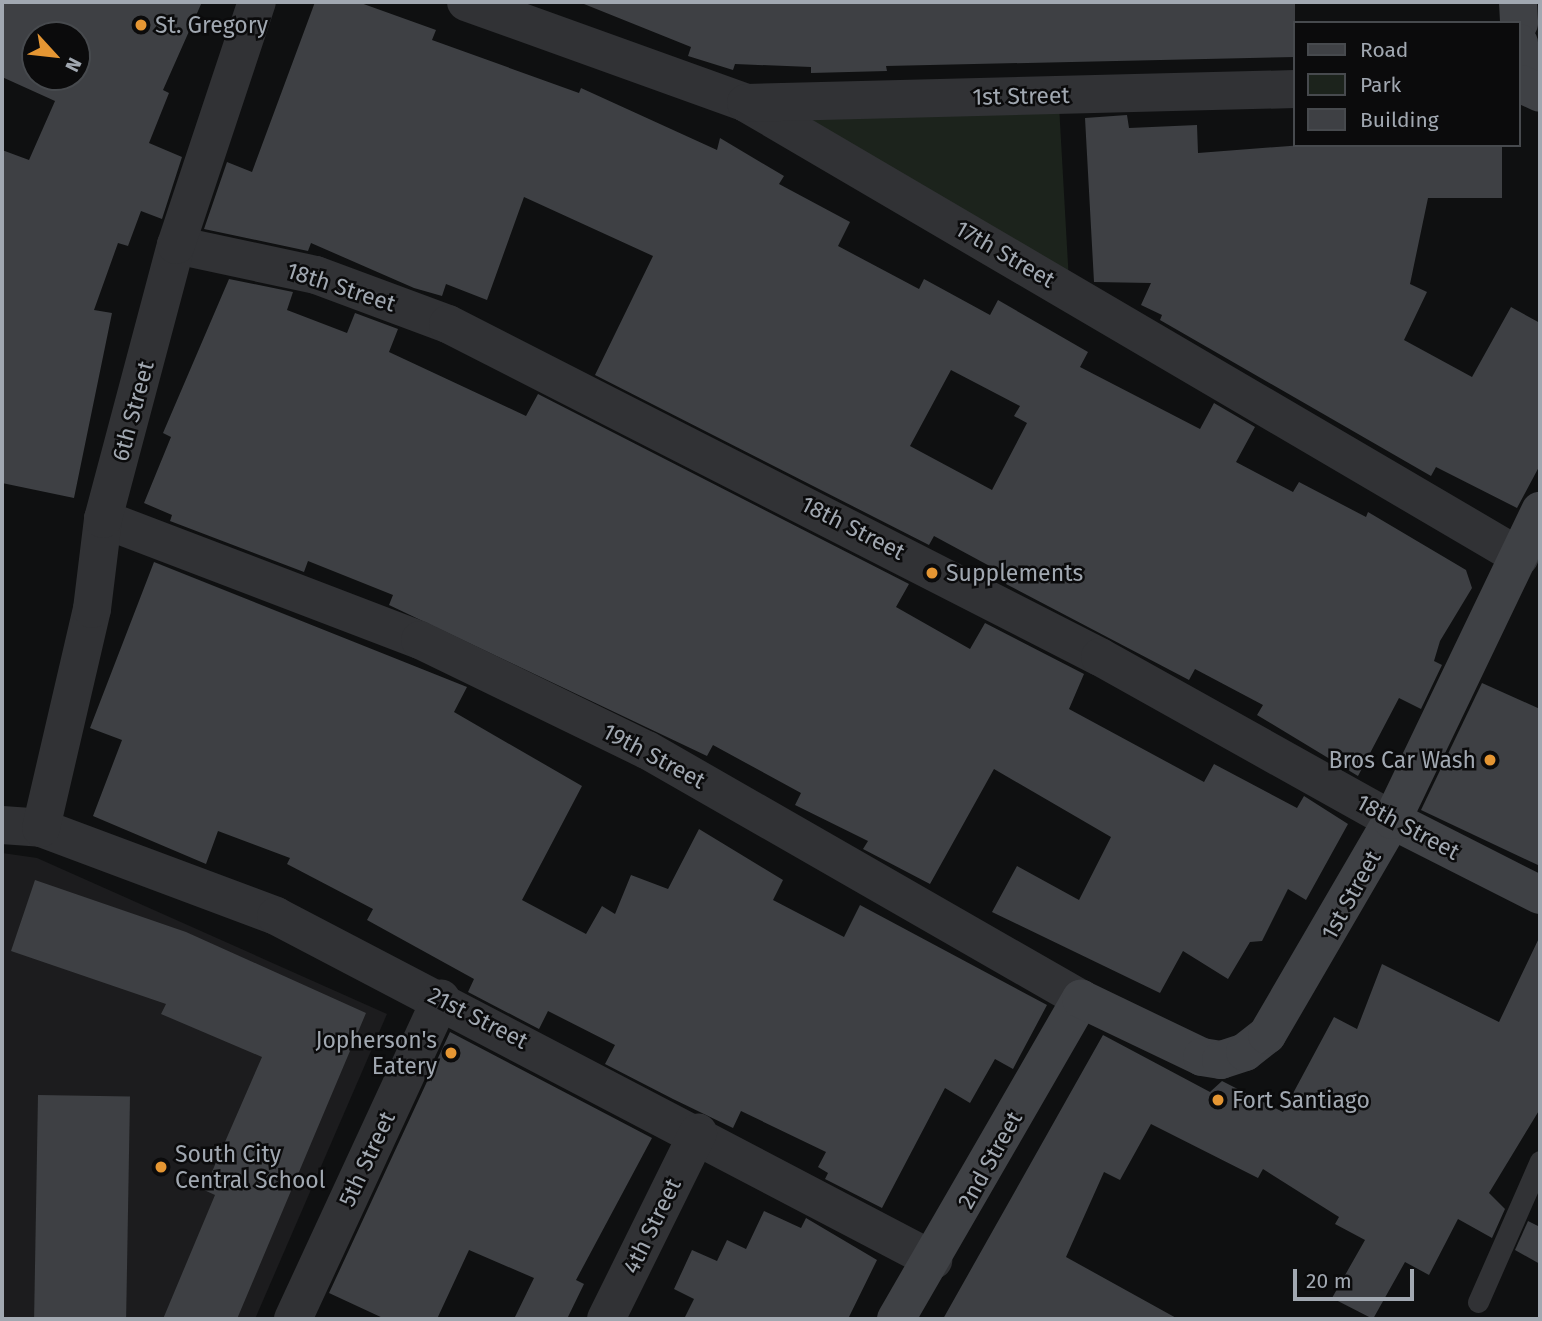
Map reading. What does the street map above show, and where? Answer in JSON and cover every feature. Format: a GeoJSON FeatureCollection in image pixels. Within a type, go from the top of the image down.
{"type":"FeatureCollection","features":[{"type":"Feature","properties":{"kind":"street","name":"6th Street"},"geometry":{"type":"LineString","coordinates":[[41,828],[92,609],[103,519],[176,245],[257,2]]}},
{"type":"Feature","properties":{"kind":"street","name":"17th Street"},"geometry":{"type":"LineString","coordinates":[[466,2],[746,103],[1520,557]]}},
{"type":"Feature","properties":{"kind":"street"},"geometry":{"type":"LineString","coordinates":[[1518,2],[1519,21]]}},
{"type":"Feature","properties":{"kind":"street"},"geometry":{"type":"LineString","coordinates":[[1521,54],[1527,87]]}},
{"type":"Feature","properties":{"kind":"street","name":"1st Street"},"geometry":{"type":"LineString","coordinates":[[746,103],[1294,89]]}},
{"type":"Feature","properties":{"kind":"street","name":"18th Street"},"geometry":{"type":"LineString","coordinates":[[176,245],[316,275],[448,324],[1100,657],[1392,820],[1540,895]]}},
{"type":"Feature","properties":{"kind":"street","name":"1st Street"},"geometry":{"type":"LineString","coordinates":[[1177,1051],[1221,1060],[1267,1035],[1392,820],[1540,511]]}},
{"type":"Feature","properties":{"kind":"street","name":"19th Street"},"geometry":{"type":"LineString","coordinates":[[103,519],[420,640],[647,750],[1081,999],[1177,1051]]}},
{"type":"Feature","properties":{"kind":"street","name":"21st Street"},"geometry":{"type":"LineString","coordinates":[[2,825],[41,828],[276,916],[698,1133],[933,1261]]}},
{"type":"Feature","properties":{"kind":"street","name":"5th Street"},"geometry":{"type":"LineString","coordinates":[[293,1319],[441,999]]}},
{"type":"Feature","properties":{"kind":"street","name":"2nd Street"},"geometry":{"type":"LineString","coordinates":[[896,1319],[933,1261],[1081,999]]}},
{"type":"Feature","properties":{"kind":"street","name":"4th Street"},"geometry":{"type":"LineString","coordinates":[[606,1319],[698,1133]]}},
{"type":"Feature","properties":{"kind":"lane"},"geometry":{"type":"LineString","coordinates":[[1478,1302],[1540,1161]]}},
{"type":"Feature","properties":{"kind":"shaded area","name":"South City Central School"},"geometry":{"type":"Polygon","coordinates":[[[2,853],[37,858],[387,1014],[255,1319],[2,1319],[2,853]]]}},
{"type":"Feature","properties":{"kind":"green space"},"geometry":{"type":"Polygon","coordinates":[[[1059,105],[1069,282],[804,116],[1059,105]]]}},
{"type":"Feature","properties":{"kind":"building"},"geometry":{"type":"Polygon","coordinates":[[[2,2],[202,2],[163,90],[169,93],[149,143],[182,157],[162,219],[141,211],[128,246],[118,243],[94,310],[112,313],[74,498],[2,483],[2,150],[29,160],[55,101],[33,91],[91,91],[91,21],[21,21],[21,86],[2,77],[2,2]]]}},
{"type":"Feature","properties":{"kind":"building"},"geometry":{"type":"Polygon","coordinates":[[[315,2],[358,2],[436,30],[432,40],[579,93],[581,88],[717,150],[720,138],[784,176],[779,184],[850,222],[838,246],[919,289],[924,279],[990,315],[998,300],[1088,352],[1080,367],[1200,429],[1214,403],[1255,427],[1236,462],[1293,492],[1299,482],[1366,517],[1368,512],[1466,570],[1472,588],[1440,641],[1434,661],[1442,665],[1421,709],[1399,698],[1358,776],[1257,715],[1263,705],[1195,669],[1189,680],[1006,584],[1010,577],[934,536],[929,545],[595,375],[653,256],[524,197],[487,300],[446,284],[442,296],[414,288],[311,243],[308,251],[204,229],[227,162],[252,172],[315,2]],[[951,370],[910,446],[992,490],[1027,423],[1014,416],[1020,406],[951,370]]]}},
{"type":"Feature","properties":{"kind":"building"},"geometry":{"type":"Polygon","coordinates":[[[579,2],[1295,2],[1294,57],[886,66],[887,71],[811,73],[811,67],[735,64],[733,70],[688,56],[691,47],[579,2]]]}},
{"type":"Feature","properties":{"kind":"building"},"geometry":{"type":"Polygon","coordinates":[[[1127,115],[1129,128],[1197,125],[1198,153],[1294,146],[1502,147],[1502,198],[1428,198],[1410,284],[1427,292],[1404,340],[1472,377],[1511,307],[1540,323],[1540,465],[1517,508],[1436,467],[1431,476],[1160,320],[1162,315],[1141,305],[1151,283],[1094,282],[1085,118],[1127,115]]]}},
{"type":"Feature","properties":{"kind":"building"},"geometry":{"type":"Polygon","coordinates":[[[229,279],[293,292],[287,310],[347,333],[355,313],[398,329],[389,352],[526,416],[538,394],[909,584],[896,607],[970,649],[985,623],[1084,674],[1069,709],[1204,782],[1214,764],[1297,808],[1304,796],[1348,824],[1306,900],[1288,889],[1262,941],[1250,942],[1228,979],[1183,951],[1160,993],[992,912],[1017,866],[1079,900],[1111,837],[994,769],[930,884],[863,849],[868,841],[795,805],[801,793],[713,745],[707,756],[389,605],[393,595],[308,561],[304,572],[170,521],[172,515],[144,503],[171,437],[163,433],[229,279]]]}},
{"type":"Feature","properties":{"kind":"building"},"geometry":{"type":"Polygon","coordinates":[[[154,562],[467,687],[454,712],[582,786],[522,900],[586,934],[602,906],[615,914],[631,875],[668,889],[699,829],[783,880],[773,900],[844,937],[860,905],[1047,1005],[1013,1069],[995,1059],[970,1103],[945,1088],[882,1208],[825,1179],[828,1173],[818,1167],[826,1152],[741,1111],[733,1128],[605,1064],[615,1045],[548,1011],[539,1029],[468,992],[474,979],[367,920],[373,909],[287,864],[290,858],[218,831],[206,864],[93,816],[122,740],[90,728],[154,562]]]}},
{"type":"Feature","properties":{"kind":"building","name":"Bros Car Wash"},"geometry":{"type":"Polygon","coordinates":[[[1482,683],[1540,709],[1540,866],[1421,810],[1482,683]]]}},
{"type":"Feature","properties":{"kind":"building"},"geometry":{"type":"Polygon","coordinates":[[[35,880],[186,932],[366,1013],[237,1319],[163,1319],[215,1195],[204,1190],[262,1057],[161,1014],[166,1004],[11,951],[35,880]]]}},
{"type":"Feature","properties":{"kind":"building"},"geometry":{"type":"Polygon","coordinates":[[[1540,936],[1540,1109],[1489,1193],[1505,1209],[1492,1238],[1458,1219],[1429,1275],[1405,1262],[1373,1319],[1332,1298],[1365,1240],[1335,1224],[1339,1217],[1263,1169],[1258,1178],[1151,1124],[1120,1180],[1104,1172],[1066,1257],[1178,1319],[943,1319],[1103,1035],[1210,1092],[1222,1081],[1283,1112],[1334,1017],[1357,1029],[1382,964],[1499,1022],[1540,936]]]}},
{"type":"Feature","properties":{"kind":"building"},"geometry":{"type":"Polygon","coordinates":[[[450,1032],[652,1138],[576,1280],[584,1284],[567,1319],[514,1319],[534,1278],[469,1250],[437,1319],[385,1319],[329,1293],[450,1032]]]}},
{"type":"Feature","properties":{"kind":"building"},"geometry":{"type":"Polygon","coordinates":[[[38,1095],[130,1097],[126,1319],[34,1319],[38,1095]]]}},
{"type":"Feature","properties":{"kind":"building"},"geometry":{"type":"Polygon","coordinates":[[[764,1211],[801,1228],[806,1218],[877,1260],[848,1319],[684,1319],[694,1299],[674,1289],[692,1250],[717,1261],[727,1240],[746,1249],[764,1211]]]}},
{"type":"Feature","properties":{"kind":"building"},"geometry":{"type":"Polygon","coordinates":[[[1528,1221],[1540,1227],[1540,1264],[1515,1250],[1528,1221]]]}},
{"type":"Feature","properties":{"kind":"place","name":"St. Gregory"},"geometry":{"type":"Point","coordinates":[141,25]}},
{"type":"Feature","properties":{"kind":"place","name":"Supplements"},"geometry":{"type":"Point","coordinates":[932,573]}},
{"type":"Feature","properties":{"kind":"place","name":"Bros Car Wash"},"geometry":{"type":"Point","coordinates":[1490,760]}},
{"type":"Feature","properties":{"kind":"place","name":"Jopherson's Eatery"},"geometry":{"type":"Point","coordinates":[451,1053]}},
{"type":"Feature","properties":{"kind":"place","name":"Fort Santiago"},"geometry":{"type":"Point","coordinates":[1218,1100]}},
{"type":"Feature","properties":{"kind":"place","name":"South City Central School"},"geometry":{"type":"Point","coordinates":[161,1167]}}]}
